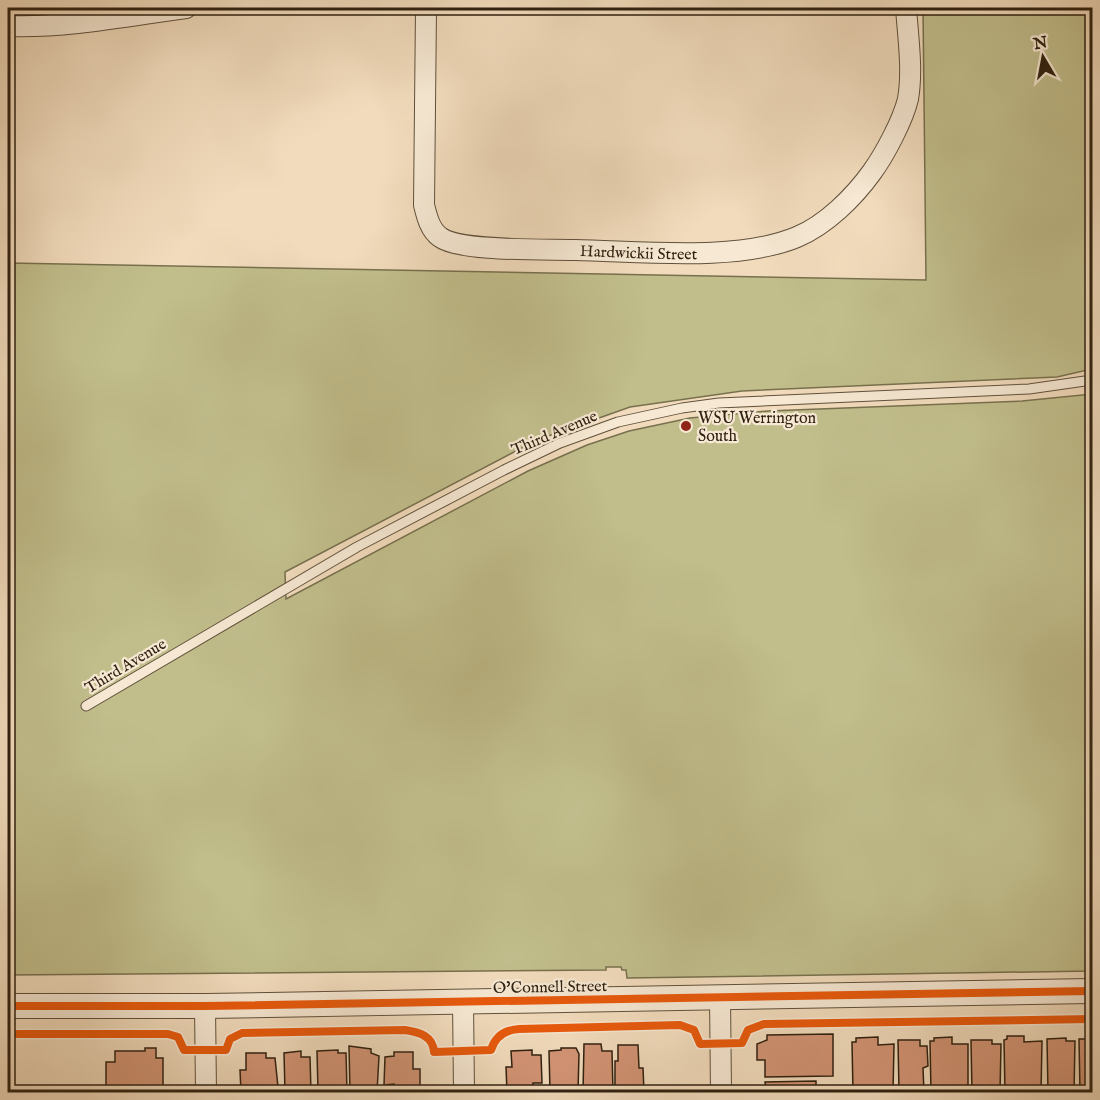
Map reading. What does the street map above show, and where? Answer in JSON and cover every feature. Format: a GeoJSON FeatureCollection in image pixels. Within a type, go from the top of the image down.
{"type":"FeatureCollection","features":[{"type":"Feature","properties":{"kind":"street"},"geometry":{"type":"LineString","coordinates":[[8,26],[42,27],[77,24],[186,8]]}},
{"type":"Feature","properties":{"kind":"street","name":"Hardwickii Street"},"geometry":{"type":"LineString","coordinates":[[426,8],[424,205],[429,223],[440,238],[457,244],[485,247],[737,251],[798,237],[846,202],[864,183],[882,157],[908,100],[910,77],[906,8]]}},
{"type":"Feature","properties":{"kind":"street","name":"O'Connell Street"},"geometry":{"type":"LineString","coordinates":[[8,1006],[205,1006],[1092,991]]}},
{"type":"Feature","properties":{"kind":"street"},"geometry":{"type":"LineString","coordinates":[[720,997],[721,1092]]}},
{"type":"Feature","properties":{"kind":"street"},"geometry":{"type":"LineString","coordinates":[[463,1001],[464,1092]]}},
{"type":"Feature","properties":{"kind":"street"},"geometry":{"type":"LineString","coordinates":[[205,1006],[206,1092]]}},
{"type":"Feature","properties":{"kind":"lane","name":"Third Avenue"},"geometry":{"type":"LineString","coordinates":[[86,706],[402,522],[504,470],[597,429],[649,414],[719,403],[1029,389],[1092,380]]}},
{"type":"Feature","properties":{"kind":"shaded area","name":"WSU Werrington South"},"geometry":{"type":"Polygon","coordinates":[[[923,8],[1092,8],[1092,369],[1057,377],[742,391],[630,407],[537,440],[285,572],[286,599],[528,471],[587,445],[629,431],[690,418],[768,411],[1022,401],[1092,394],[1092,971],[627,978],[626,970],[622,970],[621,967],[606,967],[606,970],[8,975],[8,263],[926,280],[923,8]]]}},
{"type":"Feature","properties":{"kind":"building"},"geometry":{"type":"Polygon","coordinates":[[[833,1034],[833,1076],[765,1077],[765,1060],[757,1060],[757,1044],[767,1040],[767,1035],[833,1034]]]}},
{"type":"Feature","properties":{"kind":"building"},"geometry":{"type":"Polygon","coordinates":[[[1007,1036],[1024,1036],[1024,1042],[1042,1041],[1041,1092],[1005,1092],[1004,1040],[1007,1036]]]}},
{"type":"Feature","properties":{"kind":"building"},"geometry":{"type":"Polygon","coordinates":[[[1092,1036],[1092,1092],[1080,1092],[1079,1039],[1090,1039],[1092,1036]]]}},
{"type":"Feature","properties":{"kind":"building"},"geometry":{"type":"Polygon","coordinates":[[[878,1037],[878,1045],[894,1044],[893,1092],[853,1092],[852,1042],[856,1042],[856,1038],[878,1037]]]}},
{"type":"Feature","properties":{"kind":"building"},"geometry":{"type":"Polygon","coordinates":[[[952,1037],[952,1044],[968,1044],[968,1092],[931,1092],[930,1041],[934,1041],[934,1038],[952,1037]]]}},
{"type":"Feature","properties":{"kind":"building"},"geometry":{"type":"Polygon","coordinates":[[[1066,1038],[1066,1041],[1075,1041],[1074,1092],[1048,1092],[1047,1039],[1066,1038]]]}},
{"type":"Feature","properties":{"kind":"building"},"geometry":{"type":"Polygon","coordinates":[[[898,1040],[920,1040],[920,1046],[927,1046],[928,1066],[923,1068],[924,1092],[899,1092],[898,1040]]]}},
{"type":"Feature","properties":{"kind":"building"},"geometry":{"type":"Polygon","coordinates":[[[971,1040],[992,1040],[992,1044],[1001,1044],[1000,1092],[972,1092],[971,1040]]]}},
{"type":"Feature","properties":{"kind":"building"},"geometry":{"type":"Polygon","coordinates":[[[584,1044],[601,1044],[602,1051],[612,1051],[613,1092],[583,1092],[584,1044]]]}},
{"type":"Feature","properties":{"kind":"building"},"geometry":{"type":"Polygon","coordinates":[[[618,1045],[638,1045],[639,1068],[643,1068],[644,1092],[615,1092],[615,1061],[618,1061],[618,1045]]]}},
{"type":"Feature","properties":{"kind":"building"},"geometry":{"type":"Polygon","coordinates":[[[349,1046],[371,1049],[371,1053],[379,1056],[377,1092],[350,1092],[349,1046]]]}},
{"type":"Feature","properties":{"kind":"building"},"geometry":{"type":"Polygon","coordinates":[[[145,1048],[156,1048],[156,1058],[163,1058],[163,1088],[106,1088],[106,1062],[115,1062],[115,1051],[145,1051],[145,1048]]]}},
{"type":"Feature","properties":{"kind":"building"},"geometry":{"type":"Polygon","coordinates":[[[561,1048],[576,1048],[579,1054],[578,1092],[550,1092],[549,1051],[561,1050],[561,1048]]]}},
{"type":"Feature","properties":{"kind":"building"},"geometry":{"type":"Polygon","coordinates":[[[338,1050],[338,1053],[346,1053],[347,1092],[318,1092],[317,1051],[338,1050]]]}},
{"type":"Feature","properties":{"kind":"building"},"geometry":{"type":"Polygon","coordinates":[[[532,1050],[532,1055],[541,1055],[542,1083],[533,1083],[533,1092],[507,1092],[506,1067],[512,1067],[511,1051],[532,1050]]]}},
{"type":"Feature","properties":{"kind":"building"},"geometry":{"type":"Polygon","coordinates":[[[301,1051],[301,1057],[310,1057],[311,1092],[285,1092],[284,1053],[301,1051]]]}},
{"type":"Feature","properties":{"kind":"building"},"geometry":{"type":"Polygon","coordinates":[[[394,1052],[413,1052],[413,1069],[420,1069],[420,1092],[394,1092],[394,1084],[384,1085],[385,1057],[394,1056],[394,1052]]]}},
{"type":"Feature","properties":{"kind":"building"},"geometry":{"type":"Polygon","coordinates":[[[246,1053],[266,1053],[266,1058],[275,1058],[278,1087],[266,1087],[266,1092],[241,1092],[240,1070],[246,1070],[246,1053]]]}},
{"type":"Feature","properties":{"kind":"building"},"geometry":{"type":"Polygon","coordinates":[[[816,1081],[816,1092],[762,1092],[766,1090],[765,1082],[816,1081]]]}},
{"type":"Feature","properties":{"kind":"building"},"geometry":{"type":"Polygon","coordinates":[[[170,1090],[170,1092],[102,1092],[170,1090]]]}},
{"type":"Feature","properties":{"kind":"cycle path"},"geometry":{"type":"LineString","coordinates":[[8,1006],[205,1006],[1092,991]]}},
{"type":"Feature","properties":{"kind":"cycle path"},"geometry":{"type":"LineString","coordinates":[[8,1034],[168,1034],[178,1037],[184,1050],[226,1050],[230,1039],[242,1033],[405,1030],[428,1039],[434,1052],[491,1050],[501,1035],[519,1029],[680,1025],[694,1030],[700,1044],[742,1043],[748,1030],[764,1024],[1092,1019]]}},
{"type":"Feature","properties":{"kind":"place","name":"WSU Werrington South"},"geometry":{"type":"Point","coordinates":[686,426]}}]}
